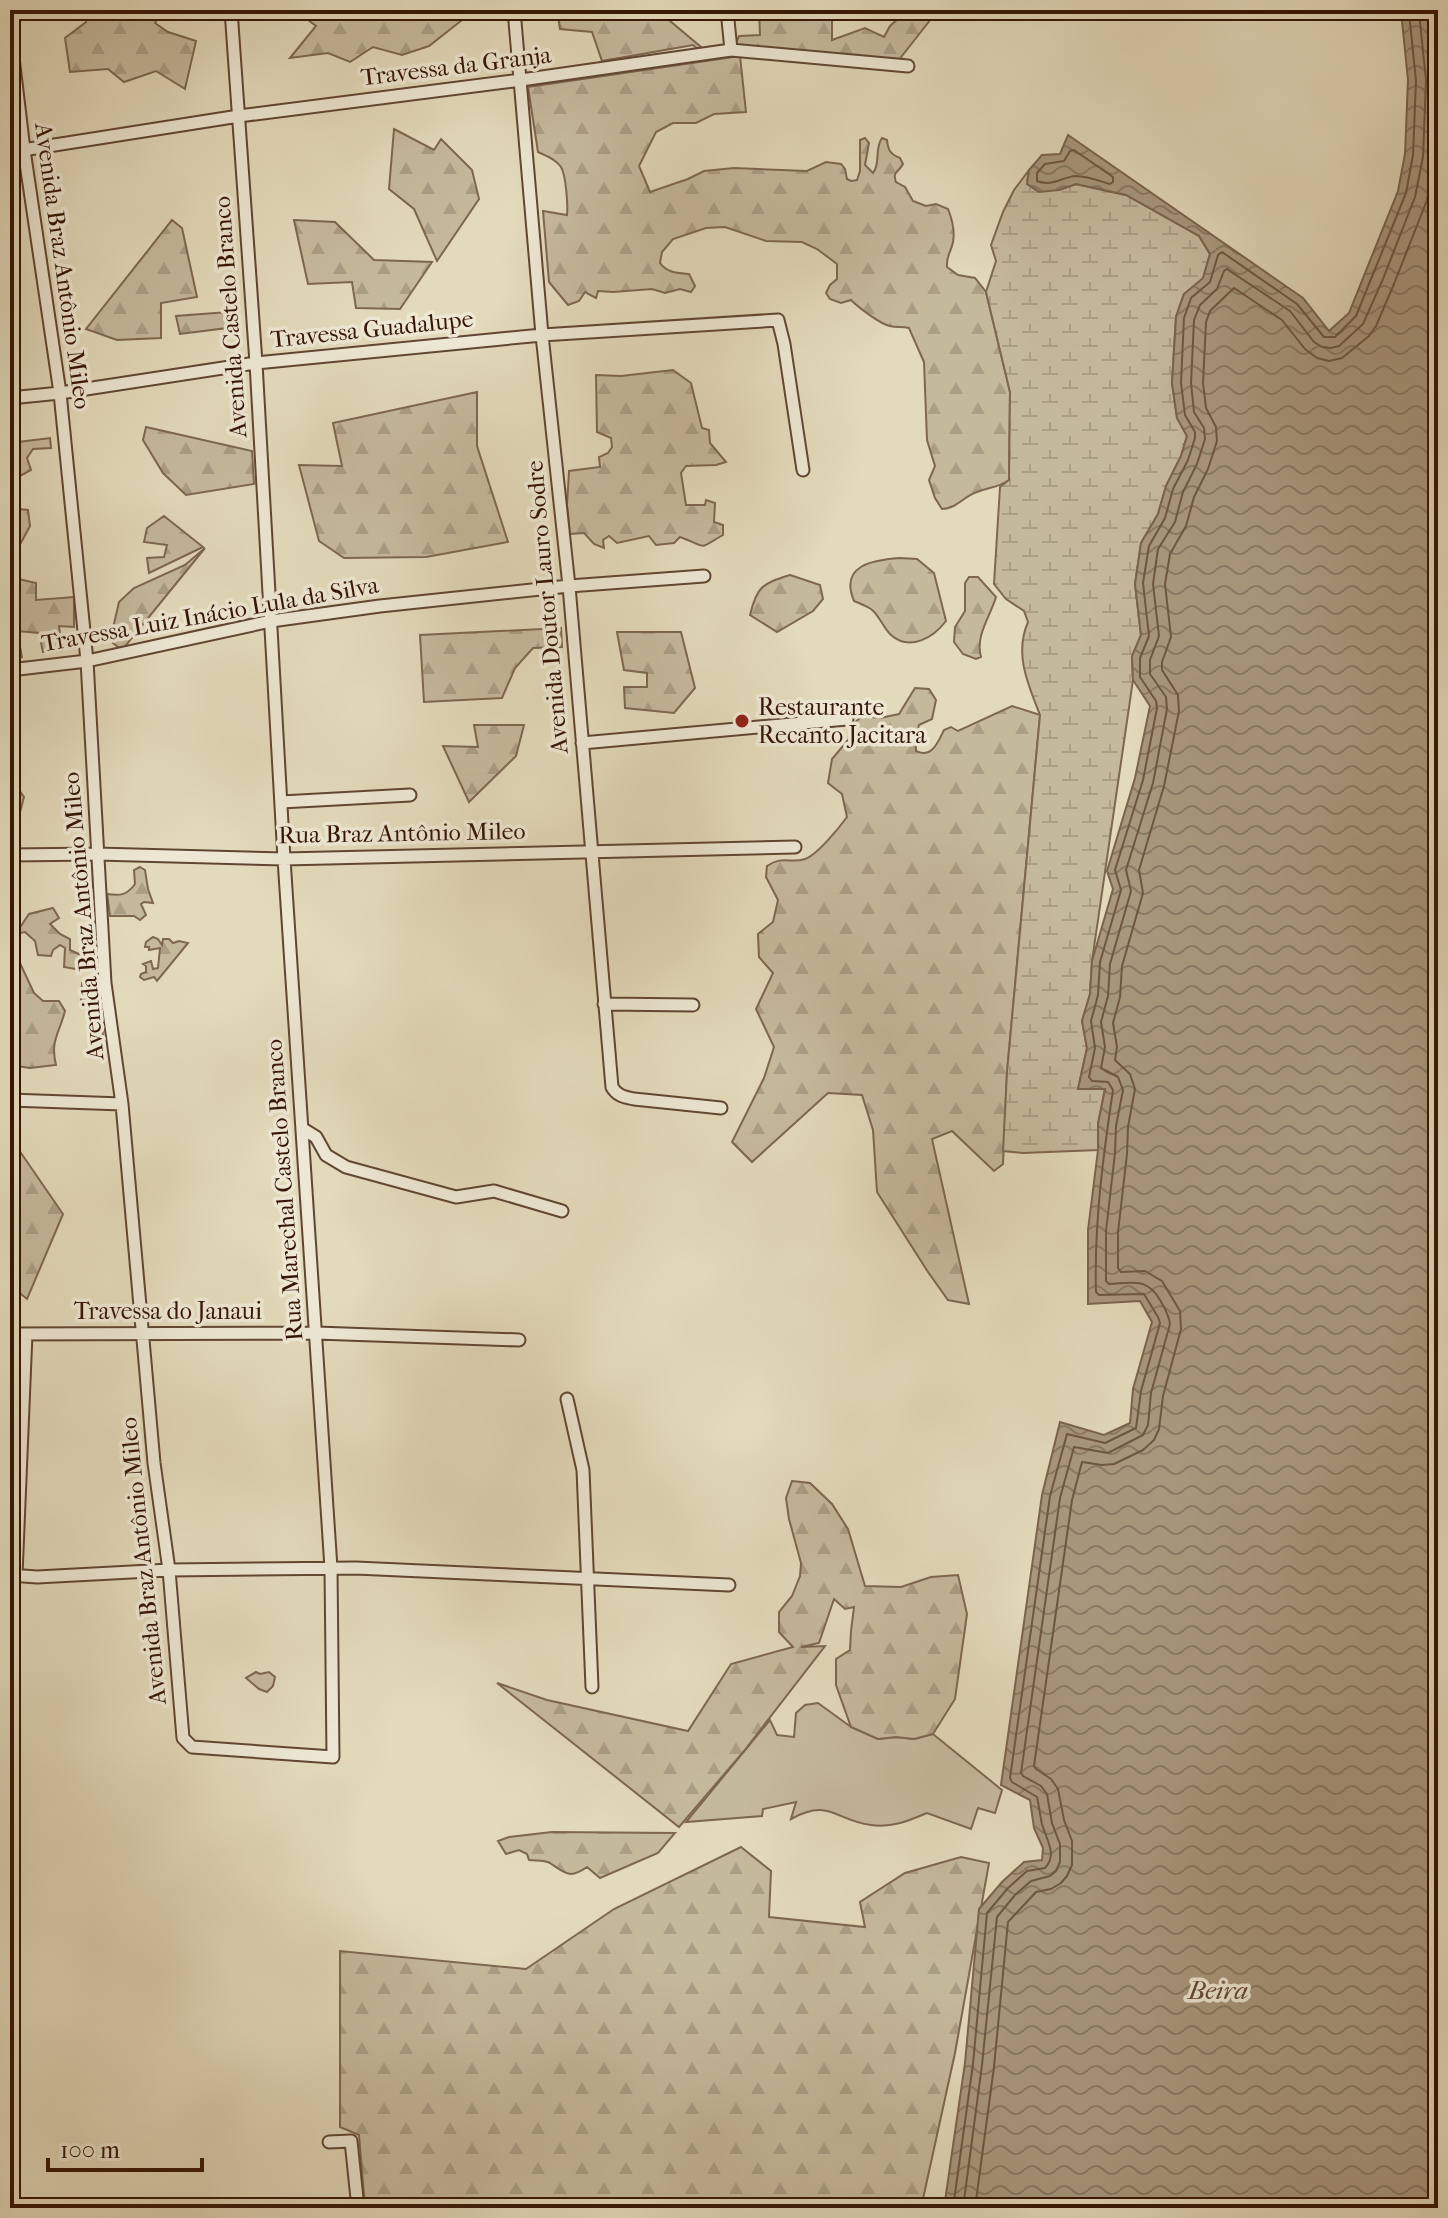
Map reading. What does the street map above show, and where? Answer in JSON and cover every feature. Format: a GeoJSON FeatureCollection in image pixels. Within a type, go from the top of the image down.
{"type":"FeatureCollection","features":[{"type":"Feature","properties":{"kind":"street","name":"Avenida Castelo Branco"},"geometry":{"type":"LineString","coordinates":[[231,10],[271,621]]}},
{"type":"Feature","properties":{"kind":"street","name":"Avenida Doutor Lauro Sodre"},"geometry":{"type":"LineString","coordinates":[[514,10],[542,335],[569,586],[612,1087],[615,1092],[634,1099],[721,1108]]}},
{"type":"Feature","properties":{"kind":"street"},"geometry":{"type":"LineString","coordinates":[[727,10],[731,50]]}},
{"type":"Feature","properties":{"kind":"street","name":"Avenida Braz Antônio Mileo"},"geometry":{"type":"LineString","coordinates":[[10,32],[60,393],[87,661],[107,1010],[122,1104],[154,1463],[169,1570],[184,1742],[192,1747],[333,1757]]}},
{"type":"Feature","properties":{"kind":"street","name":"Travessa da Granja"},"geometry":{"type":"LineString","coordinates":[[10,152],[239,116],[731,50],[908,66]]}},
{"type":"Feature","properties":{"kind":"street","name":"Travessa Guadalupe"},"geometry":{"type":"LineString","coordinates":[[10,398],[256,363],[542,335],[778,320],[803,470]]}},
{"type":"Feature","properties":{"kind":"street","name":"Travessa Luiz Inácio Lula da Silva"},"geometry":{"type":"LineString","coordinates":[[10,670],[87,661],[271,621],[380,606],[569,586],[704,576]]}},
{"type":"Feature","properties":{"kind":"street","name":"Rua Marechal Castelo Branco"},"geometry":{"type":"LineString","coordinates":[[271,621],[331,1568],[333,1757]]}},
{"type":"Feature","properties":{"kind":"street"},"geometry":{"type":"LineString","coordinates":[[582,743],[847,719]]}},
{"type":"Feature","properties":{"kind":"street"},"geometry":{"type":"LineString","coordinates":[[281,802],[410,795]]}},
{"type":"Feature","properties":{"kind":"street","name":"Rua Braz Antônio Mileo"},"geometry":{"type":"LineString","coordinates":[[10,855],[284,859],[795,847]]}},
{"type":"Feature","properties":{"kind":"street"},"geometry":{"type":"LineString","coordinates":[[604,1004],[693,1005]]}},
{"type":"Feature","properties":{"kind":"street"},"geometry":{"type":"LineString","coordinates":[[10,1100],[122,1104]]}},
{"type":"Feature","properties":{"kind":"street"},"geometry":{"type":"LineString","coordinates":[[303,1129],[316,1137],[326,1155],[346,1167],[456,1197],[494,1191],[562,1211]]}},
{"type":"Feature","properties":{"kind":"street","name":"Travessa do Janaui"},"geometry":{"type":"LineString","coordinates":[[10,1334],[316,1333],[519,1340]]}},
{"type":"Feature","properties":{"kind":"street"},"geometry":{"type":"LineString","coordinates":[[26,1334],[13,1575],[37,1577],[169,1570],[331,1568],[729,1585]]}},
{"type":"Feature","properties":{"kind":"street"},"geometry":{"type":"LineString","coordinates":[[567,1399],[583,1470],[592,1687]]}},
{"type":"Feature","properties":{"kind":"street"},"geometry":{"type":"LineString","coordinates":[[329,2142],[351,2141],[358,2208]]}},
{"type":"Feature","properties":{"kind":"green space"},"geometry":{"type":"Polygon","coordinates":[[[86,10],[163,10],[155,23],[168,32],[196,41],[185,89],[156,71],[124,82],[108,69],[70,72],[65,38],[86,22],[86,10]]]}},
{"type":"Feature","properties":{"kind":"green space"},"geometry":{"type":"Polygon","coordinates":[[[295,10],[468,10],[471,13],[429,46],[402,55],[373,47],[350,62],[328,53],[290,58],[316,26],[295,10]]]}},
{"type":"Feature","properties":{"kind":"green space"},"geometry":{"type":"Polygon","coordinates":[[[557,10],[657,10],[701,47],[699,50],[693,45],[602,61],[592,32],[560,29],[557,10]]]}},
{"type":"Feature","properties":{"kind":"green space"},"geometry":{"type":"Polygon","coordinates":[[[759,10],[779,15],[782,10],[832,10],[832,40],[865,28],[884,37],[900,17],[886,10],[938,10],[898,61],[735,45],[739,36],[760,35],[759,10]]]}},
{"type":"Feature","properties":{"kind":"green space"},"geometry":{"type":"Polygon","coordinates":[[[740,56],[746,112],[714,114],[696,123],[673,123],[656,132],[639,166],[650,192],[704,171],[734,168],[807,171],[826,162],[841,164],[847,179],[857,180],[860,140],[865,138],[869,143],[865,165],[873,173],[880,142],[882,138],[887,140],[890,151],[903,164],[895,174],[896,182],[905,187],[913,201],[948,209],[954,234],[947,267],[958,275],[975,278],[986,292],[1010,392],[1009,480],[1005,483],[981,490],[952,507],[942,509],[929,480],[935,466],[927,440],[924,362],[909,328],[886,325],[851,300],[841,303],[830,299],[826,293],[837,279],[837,264],[802,242],[766,241],[725,227],[706,228],[673,239],[662,252],[660,263],[669,271],[689,274],[695,286],[691,292],[680,289],[665,293],[652,289],[598,291],[596,298],[585,292],[579,301],[568,305],[549,282],[543,211],[567,215],[566,191],[561,167],[538,152],[528,87],[740,56]]]}},
{"type":"Feature","properties":{"kind":"green space"},"geometry":{"type":"Polygon","coordinates":[[[394,129],[434,150],[441,139],[472,170],[479,199],[437,261],[414,209],[389,189],[394,129]]]}},
{"type":"Feature","properties":{"kind":"green space"},"geometry":{"type":"Polygon","coordinates":[[[1029,170],[1027,184],[1059,190],[1076,184],[1126,195],[1199,236],[1210,254],[1203,279],[1184,294],[1176,317],[1172,383],[1177,418],[1187,436],[1158,514],[1141,543],[1135,584],[1141,636],[1132,657],[1133,680],[1092,961],[1090,994],[1082,1021],[1087,1048],[1078,1089],[1105,1089],[1098,1124],[1098,1150],[1023,1153],[1003,1151],[1007,1072],[1040,715],[1022,657],[1028,622],[1024,611],[1006,599],[994,584],[1000,487],[1009,480],[1010,392],[986,292],[996,261],[991,245],[1014,190],[1029,170]]]}},
{"type":"Feature","properties":{"kind":"green space"},"geometry":{"type":"Polygon","coordinates":[[[172,220],[182,228],[197,297],[161,303],[161,338],[117,340],[86,329],[172,220]]]}},
{"type":"Feature","properties":{"kind":"green space"},"geometry":{"type":"Polygon","coordinates":[[[294,220],[335,222],[374,260],[432,262],[400,309],[356,308],[352,282],[308,284],[294,220]]]}},
{"type":"Feature","properties":{"kind":"green space"},"geometry":{"type":"Polygon","coordinates":[[[228,312],[227,328],[180,334],[176,316],[228,312]]]}},
{"type":"Feature","properties":{"kind":"green space"},"geometry":{"type":"Polygon","coordinates":[[[673,370],[691,383],[702,428],[709,430],[710,443],[726,462],[686,466],[681,473],[686,505],[705,505],[706,500],[715,503],[714,522],[723,525],[723,535],[703,546],[680,537],[674,543],[656,545],[649,536],[617,543],[609,536],[603,540],[604,548],[594,544],[584,533],[570,534],[567,505],[569,471],[600,467],[599,457],[612,447],[611,438],[597,432],[596,375],[621,376],[673,370]]]}},
{"type":"Feature","properties":{"kind":"green space"},"geometry":{"type":"Polygon","coordinates":[[[477,392],[477,446],[508,542],[426,557],[344,558],[319,541],[299,465],[342,466],[333,423],[477,392]]]}},
{"type":"Feature","properties":{"kind":"green space"},"geometry":{"type":"Polygon","coordinates":[[[146,427],[252,451],[254,484],[186,495],[163,473],[143,440],[146,427]]]}},
{"type":"Feature","properties":{"kind":"green space"},"geometry":{"type":"Polygon","coordinates":[[[50,438],[51,448],[33,449],[27,458],[31,470],[16,478],[19,509],[28,510],[30,526],[16,552],[10,552],[10,443],[50,438]]]}},
{"type":"Feature","properties":{"kind":"green space"},"geometry":{"type":"Polygon","coordinates":[[[164,516],[203,547],[149,573],[147,558],[164,557],[167,545],[144,542],[147,528],[164,516]]]}},
{"type":"Feature","properties":{"kind":"green space"},"geometry":{"type":"Polygon","coordinates":[[[205,548],[122,650],[113,643],[119,602],[134,588],[185,565],[205,548]]]}},
{"type":"Feature","properties":{"kind":"green space"},"geometry":{"type":"Polygon","coordinates":[[[917,559],[934,573],[946,621],[928,637],[914,642],[898,640],[891,635],[874,612],[854,601],[851,589],[851,579],[861,567],[879,560],[917,559]]]}},
{"type":"Feature","properties":{"kind":"green space"},"geometry":{"type":"Polygon","coordinates":[[[790,575],[820,585],[823,599],[813,611],[777,632],[750,615],[762,588],[790,575]]]}},
{"type":"Feature","properties":{"kind":"green space"},"geometry":{"type":"Polygon","coordinates":[[[10,577],[36,583],[36,600],[74,597],[74,627],[59,626],[62,651],[43,652],[39,633],[17,631],[22,657],[11,660],[10,577]]]}},
{"type":"Feature","properties":{"kind":"green space"},"geometry":{"type":"Polygon","coordinates":[[[969,577],[978,577],[996,597],[980,642],[981,657],[976,659],[963,654],[954,642],[955,627],[965,611],[965,583],[969,577]]]}},
{"type":"Feature","properties":{"kind":"green space"},"geometry":{"type":"Polygon","coordinates":[[[561,628],[562,647],[533,648],[515,668],[502,698],[424,702],[420,635],[561,628]]]}},
{"type":"Feature","properties":{"kind":"green space"},"geometry":{"type":"Polygon","coordinates":[[[617,632],[681,632],[695,688],[674,713],[625,708],[624,687],[647,687],[647,673],[624,670],[617,632]]]}},
{"type":"Feature","properties":{"kind":"green space"},"geometry":{"type":"Polygon","coordinates":[[[915,688],[929,689],[936,700],[932,719],[919,725],[916,751],[922,753],[934,748],[944,730],[951,727],[958,731],[1012,706],[1040,715],[1007,1072],[1003,1164],[994,1171],[952,1131],[932,1139],[969,1304],[948,1300],[877,1192],[873,1130],[862,1095],[828,1093],[752,1162],[732,1142],[764,1078],[774,1047],[756,1009],[773,973],[759,957],[758,934],[773,922],[778,900],[766,877],[767,866],[778,861],[805,859],[839,828],[847,817],[842,794],[828,783],[832,759],[849,739],[852,725],[862,716],[880,718],[899,714],[915,688]]]}},
{"type":"Feature","properties":{"kind":"green space"},"geometry":{"type":"Polygon","coordinates":[[[474,725],[524,725],[516,756],[469,802],[443,746],[478,747],[474,725]]]}},
{"type":"Feature","properties":{"kind":"green space"},"geometry":{"type":"Polygon","coordinates":[[[10,789],[19,790],[24,797],[19,816],[13,822],[10,821],[10,789]]]}},
{"type":"Feature","properties":{"kind":"green space"},"geometry":{"type":"Polygon","coordinates":[[[140,867],[145,870],[153,903],[141,904],[146,915],[140,920],[134,916],[110,916],[107,894],[126,893],[135,884],[134,870],[140,867]]]}},
{"type":"Feature","properties":{"kind":"green space"},"geometry":{"type":"Polygon","coordinates":[[[53,908],[59,918],[50,924],[70,939],[70,950],[81,955],[83,962],[75,969],[64,967],[65,948],[60,945],[51,956],[38,955],[35,941],[25,932],[20,933],[17,944],[11,944],[34,993],[43,1001],[59,1001],[65,1011],[55,1043],[56,1065],[30,1068],[10,1065],[10,923],[14,928],[21,926],[29,914],[53,908]]]}},
{"type":"Feature","properties":{"kind":"green space"},"geometry":{"type":"Polygon","coordinates":[[[153,937],[162,945],[163,939],[188,943],[157,981],[154,977],[144,980],[140,977],[146,972],[143,964],[151,961],[153,969],[158,968],[160,948],[149,950],[145,947],[153,937]]]}},
{"type":"Feature","properties":{"kind":"green space"},"geometry":{"type":"Polygon","coordinates":[[[86,981],[92,993],[100,993],[103,1006],[104,1046],[96,1056],[86,1002],[81,1001],[82,983],[86,981]]]}},
{"type":"Feature","properties":{"kind":"green space"},"geometry":{"type":"Polygon","coordinates":[[[21,1153],[63,1214],[27,1299],[10,1285],[10,1166],[21,1153]]]}},
{"type":"Feature","properties":{"kind":"green space"},"geometry":{"type":"Polygon","coordinates":[[[792,1481],[810,1483],[832,1504],[848,1529],[865,1586],[901,1587],[931,1577],[958,1575],[967,1614],[955,1699],[933,1734],[914,1739],[878,1739],[851,1727],[836,1685],[836,1659],[850,1650],[854,1607],[845,1609],[834,1599],[819,1643],[801,1647],[825,1646],[744,1751],[679,1827],[497,1683],[547,1700],[688,1731],[731,1664],[793,1647],[779,1632],[779,1612],[792,1596],[800,1576],[801,1563],[786,1498],[792,1481]]]}},
{"type":"Feature","properties":{"kind":"green space"},"geometry":{"type":"Polygon","coordinates":[[[256,1672],[269,1672],[275,1677],[273,1686],[267,1692],[246,1678],[256,1672]]]}},
{"type":"Feature","properties":{"kind":"green space"},"geometry":{"type":"Polygon","coordinates":[[[818,1703],[851,1727],[878,1739],[914,1739],[933,1734],[1002,1790],[995,1813],[978,1808],[971,1829],[927,1813],[900,1823],[879,1826],[824,1810],[791,1819],[796,1802],[763,1809],[762,1816],[686,1822],[770,1720],[777,1735],[794,1737],[796,1713],[805,1705],[818,1703]]]}},
{"type":"Feature","properties":{"kind":"green space"},"geometry":{"type":"Polygon","coordinates":[[[552,1832],[675,1833],[658,1853],[600,1878],[587,1867],[568,1874],[548,1862],[529,1860],[527,1854],[519,1850],[506,1854],[498,1841],[552,1832]]]}},
{"type":"Feature","properties":{"kind":"green space"},"geometry":{"type":"Polygon","coordinates":[[[741,1847],[771,1871],[769,1917],[865,1927],[860,1902],[905,1873],[961,1857],[989,1863],[955,2053],[921,2208],[365,2208],[359,2135],[340,2127],[340,1951],[526,1969],[614,1909],[741,1847]]]}},
{"type":"Feature","properties":{"kind":"water","name":"Beira"},"geometry":{"type":"Polygon","coordinates":[[[1403,10],[1438,10],[1438,2208],[944,2208],[965,2063],[979,1909],[1024,1862],[1042,1860],[1043,1848],[1034,1828],[1030,1800],[1001,1785],[1042,1495],[1060,1422],[1104,1435],[1130,1423],[1133,1389],[1152,1322],[1140,1301],[1088,1304],[1088,1230],[1098,1150],[1098,1124],[1105,1089],[1078,1089],[1087,1048],[1082,1021],[1090,994],[1092,961],[1113,889],[1107,871],[1135,778],[1150,706],[1133,680],[1132,656],[1141,635],[1135,584],[1141,543],[1158,514],[1187,436],[1177,418],[1172,383],[1176,317],[1184,294],[1203,278],[1210,254],[1199,236],[1126,195],[1076,184],[1039,192],[1027,184],[1029,170],[1042,155],[1060,154],[1068,135],[1303,298],[1329,331],[1349,313],[1398,191],[1405,154],[1408,80],[1403,10]]]}},
{"type":"Feature","properties":{"kind":"place","name":"Restaurante Recanto Jacitara"},"geometry":{"type":"Point","coordinates":[742,721]}}]}
